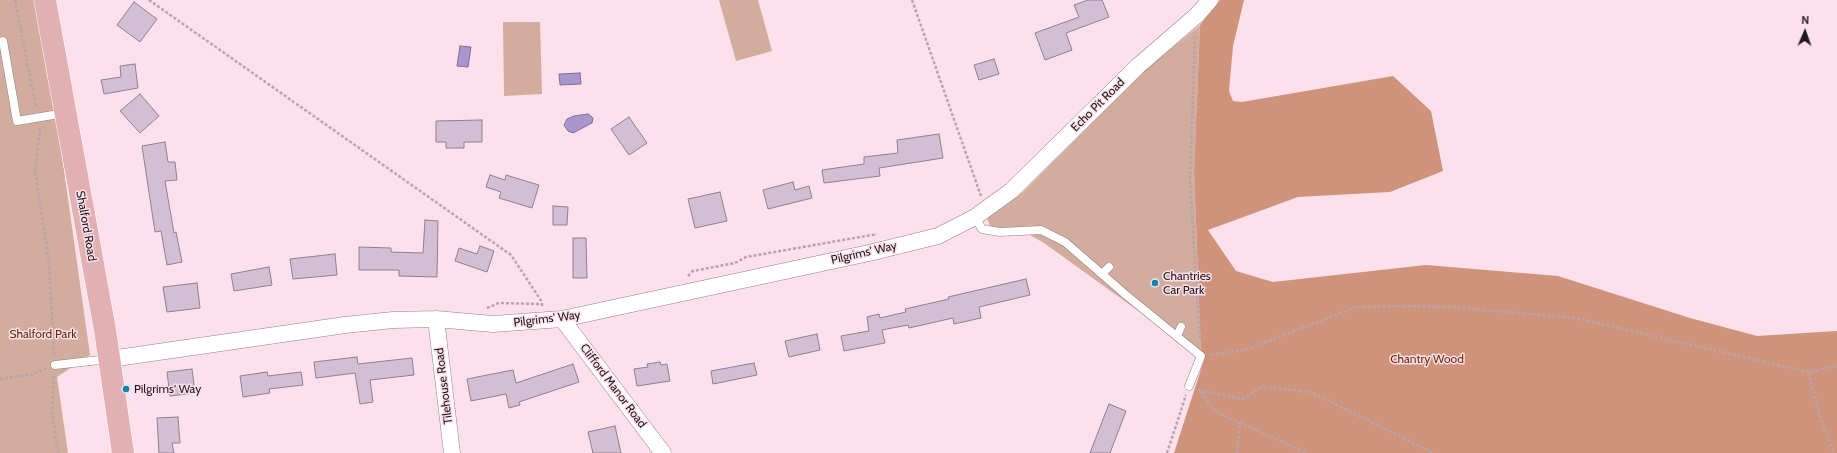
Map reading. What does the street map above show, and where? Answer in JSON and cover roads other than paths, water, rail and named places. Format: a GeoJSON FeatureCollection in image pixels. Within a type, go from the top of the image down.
{"type":"FeatureCollection","features":[{"type":"Feature","properties":{"kind":"main road","name":"Shalford Road"},"geometry":{"type":"LineString","coordinates":[[45,0],[110,359],[123,453]]}},
{"type":"Feature","properties":{"kind":"street","name":"Echo Pit Road"},"geometry":{"type":"LineString","coordinates":[[980,213],[1011,191],[1138,66],[1196,15],[1210,0]]}},
{"type":"Feature","properties":{"kind":"street","name":"Pilgrims' Way"},"geometry":{"type":"LineString","coordinates":[[110,359],[345,325],[393,320],[436,319],[493,324],[542,322],[562,319],[603,312],[931,238],[958,227],[980,213]]}},
{"type":"Feature","properties":{"kind":"street","name":"Tilehouse Road"},"geometry":{"type":"LineString","coordinates":[[436,319],[452,453]]}},
{"type":"Feature","properties":{"kind":"street","name":"Clifford Manor Road"},"geometry":{"type":"LineString","coordinates":[[562,319],[663,453]]}},
{"type":"Feature","properties":{"kind":"lane"},"geometry":{"type":"LineString","coordinates":[[0,42],[3,41],[17,121],[66,113]]}},
{"type":"Feature","properties":{"kind":"lane"},"geometry":{"type":"LineString","coordinates":[[980,213],[982,229],[1000,232],[1041,230],[1065,242],[1201,356],[1189,386]]}},
{"type":"Feature","properties":{"kind":"lane"},"geometry":{"type":"LineString","coordinates":[[1102,274],[1108,267]]}},
{"type":"Feature","properties":{"kind":"lane"},"geometry":{"type":"LineString","coordinates":[[1178,336],[1181,327]]}},
{"type":"Feature","properties":{"kind":"lane"},"geometry":{"type":"LineString","coordinates":[[55,365],[110,359]]}},
{"type":"Feature","properties":{"kind":"place","name":"Chantries Car Park"},"geometry":{"type":"Point","coordinates":[1155,283]}},
{"type":"Feature","properties":{"kind":"place","name":"Pilgrims' Way"},"geometry":{"type":"Point","coordinates":[126,389]}},
{"type":"Feature","properties":{"kind":"park label","name":"Shalford Park"},"geometry":{"type":"Point","coordinates":[43,334]}},
{"type":"Feature","properties":{"kind":"park label","name":"Chantry Wood"},"geometry":{"type":"Point","coordinates":[1427,359]}}]}
